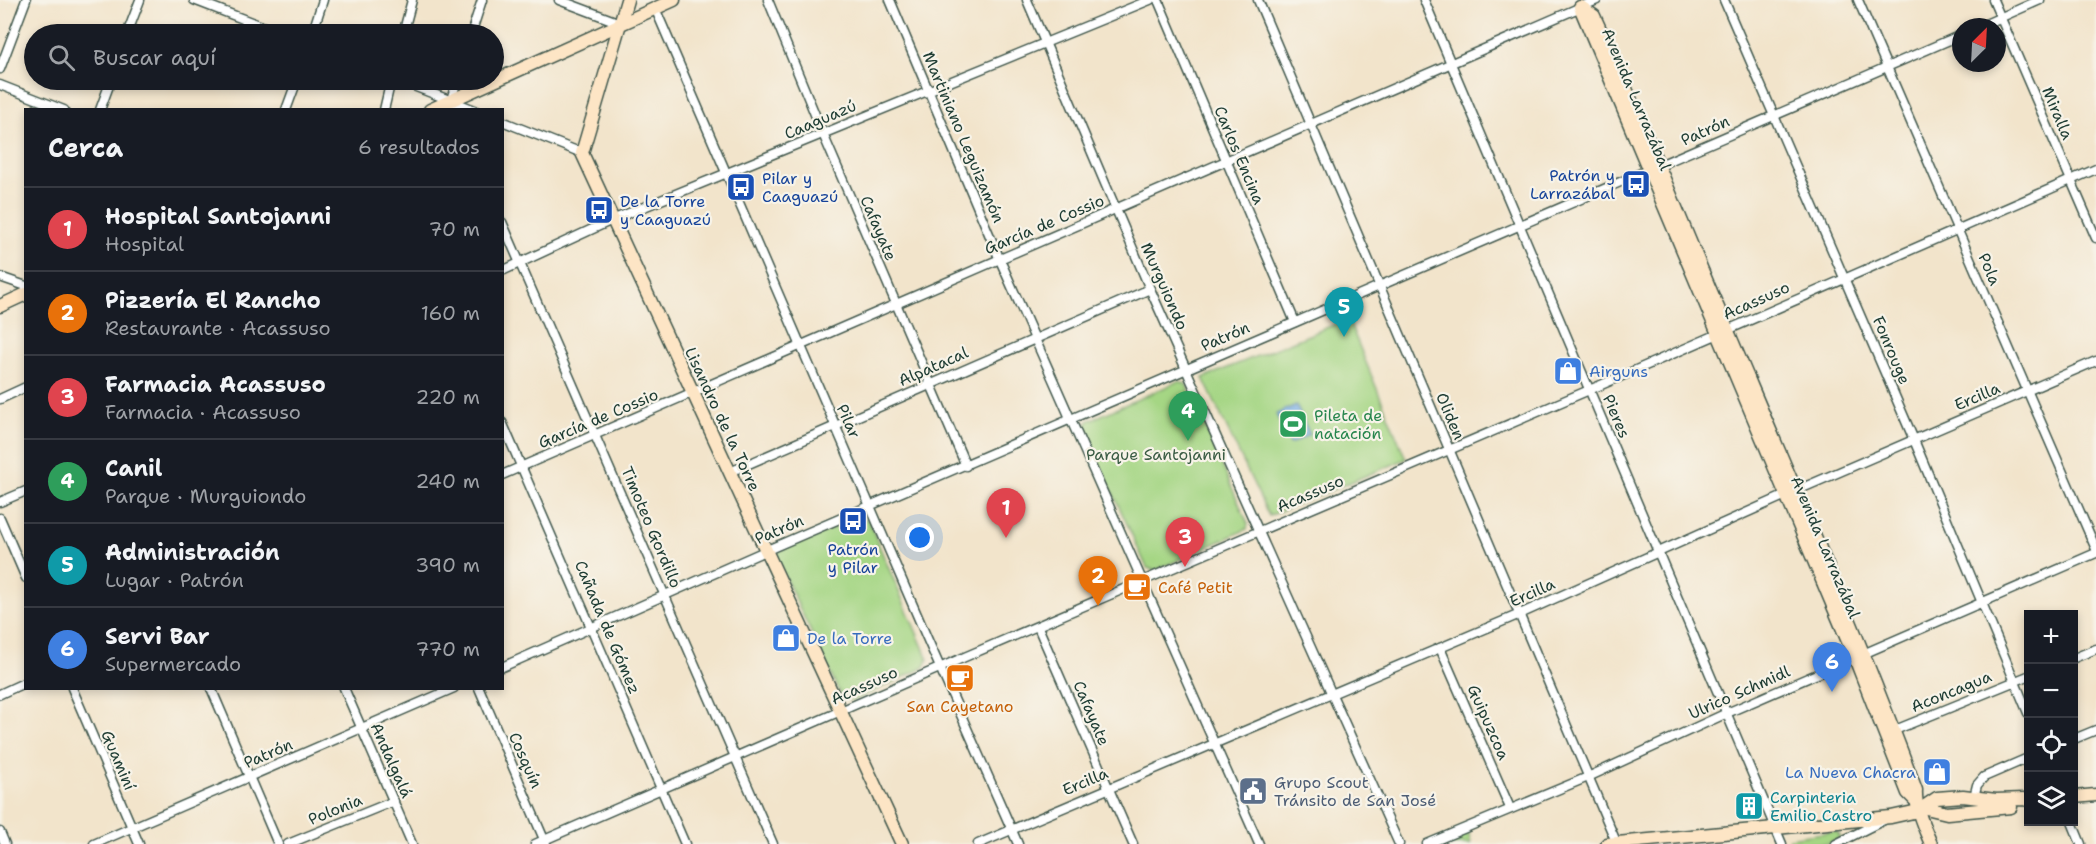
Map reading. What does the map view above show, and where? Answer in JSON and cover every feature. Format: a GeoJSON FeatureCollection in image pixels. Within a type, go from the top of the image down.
{"type":"FeatureCollection","features":[{"type":"Feature","properties":{"kind":"street"},"geometry":{"type":"LineString","coordinates":[[0,69],[26,0]]}},
{"type":"Feature","properties":{"kind":"street"},"geometry":{"type":"LineString","coordinates":[[131,24],[140,0]]}},
{"type":"Feature","properties":{"kind":"street"},"geometry":{"type":"LineString","coordinates":[[194,0],[256,24]]}},
{"type":"Feature","properties":{"kind":"street"},"geometry":{"type":"LineString","coordinates":[[315,24],[323,0]]}},
{"type":"Feature","properties":{"kind":"street"},"geometry":{"type":"LineString","coordinates":[[406,24],[412,0]]}},
{"type":"Feature","properties":{"kind":"street"},"geometry":{"type":"LineString","coordinates":[[474,24],[482,0]]}},
{"type":"Feature","properties":{"kind":"street"},"geometry":{"type":"LineString","coordinates":[[559,0],[577,3],[620,23]]}},
{"type":"Feature","properties":{"kind":"street"},"geometry":{"type":"LineString","coordinates":[[504,122],[582,153],[627,0]]}},
{"type":"Feature","properties":{"kind":"street"},"geometry":{"type":"LineString","coordinates":[[504,80],[620,23],[674,0]]}},
{"type":"Feature","properties":{"kind":"street","name":"Cafayate"},"geometry":{"type":"LineString","coordinates":[[768,0],[895,305],[966,466]]}},
{"type":"Feature","properties":{"kind":"street","name":"Martiniano Leguizamón"},"geometry":{"type":"LineString","coordinates":[[890,0],[1000,260],[1259,844]]}},
{"type":"Feature","properties":{"kind":"street","name":"Murguiondo"},"geometry":{"type":"LineString","coordinates":[[1026,0],[1115,210],[1399,844]]}},
{"type":"Feature","properties":{"kind":"street","name":"Caaguazú"},"geometry":{"type":"LineString","coordinates":[[504,270],[612,220],[1150,0]]}},
{"type":"Feature","properties":{"kind":"street","name":"Carlos Encina"},"geometry":{"type":"LineString","coordinates":[[1158,0],[1295,322]]}},
{"type":"Feature","properties":{"kind":"street","name":"Oliden"},"geometry":{"type":"LineString","coordinates":[[1258,0],[1520,614],[1588,777],[1613,844]]}},
{"type":"Feature","properties":{"kind":"street","name":"Pieres"},"geometry":{"type":"LineString","coordinates":[[1424,0],[1782,844]]}},
{"type":"Feature","properties":{"kind":"street","name":"García de Cossio"},"geometry":{"type":"LineString","coordinates":[[504,474],[1451,64],[1579,4],[1597,0]]}},
{"type":"Feature","properties":{"kind":"street","name":"Fonrouge"},"geometry":{"type":"LineString","coordinates":[[1724,0],[1914,440],[2024,703]]}},
{"type":"Feature","properties":{"kind":"street","name":"Pola"},"geometry":{"type":"LineString","coordinates":[[1858,0],[2096,551]]}},
{"type":"Feature","properties":{"kind":"street","name":"Miralla"},"geometry":{"type":"LineString","coordinates":[[1993,0],[2096,238]]}},
{"type":"Feature","properties":{"kind":"street"},"geometry":{"type":"LineString","coordinates":[[2001,17],[2040,0]]}},
{"type":"Feature","properties":{"kind":"street","name":"Avenida Larrazábal"},"geometry":{"type":"LineString","coordinates":[[1579,4],[1653,168],[1860,655],[1916,790],[1931,844]]}},
{"type":"Feature","properties":{"kind":"street","name":"Pilar"},"geometry":{"type":"LineString","coordinates":[[655,8],[1018,844]]}},
{"type":"Feature","properties":{"kind":"street","name":"Patrón"},"geometry":{"type":"LineString","coordinates":[[504,666],[765,551],[1952,39]]}},
{"type":"Feature","properties":{"kind":"street"},"geometry":{"type":"LineString","coordinates":[[0,85],[58,108]]}},
{"type":"Feature","properties":{"kind":"street"},"geometry":{"type":"LineString","coordinates":[[101,108],[107,90]]}},
{"type":"Feature","properties":{"kind":"street"},"geometry":{"type":"LineString","coordinates":[[287,108],[293,90]]}},
{"type":"Feature","properties":{"kind":"street"},"geometry":{"type":"LineString","coordinates":[[384,108],[389,90]]}},
{"type":"Feature","properties":{"kind":"street"},"geometry":{"type":"LineString","coordinates":[[420,90],[453,105]]}},
{"type":"Feature","properties":{"kind":"street"},"geometry":{"type":"LineString","coordinates":[[453,105],[455,90]]}},
{"type":"Feature","properties":{"kind":"street"},"geometry":{"type":"LineString","coordinates":[[453,105],[484,90]]}},
{"type":"Feature","properties":{"kind":"street","name":"Lisandro de la Torre"},"geometry":{"type":"LineString","coordinates":[[582,153],[902,844]]}},
{"type":"Feature","properties":{"kind":"street","name":"Acassuso"},"geometry":{"type":"LineString","coordinates":[[535,844],[545,842],[662,789],[1258,531],[1450,451],[2096,169]]}},
{"type":"Feature","properties":{"kind":"street","name":"Timoteo Gordillo"},"geometry":{"type":"LineString","coordinates":[[504,227],[773,844]]}},
{"type":"Feature","properties":{"kind":"street"},"geometry":{"type":"LineString","coordinates":[[0,277],[24,285]]}},
{"type":"Feature","properties":{"kind":"street","name":"Alpatacal"},"geometry":{"type":"LineString","coordinates":[[730,472],[1150,289]]}},
{"type":"Feature","properties":{"kind":"street"},"geometry":{"type":"LineString","coordinates":[[0,306],[24,295]]}},
{"type":"Feature","properties":{"kind":"street","name":"Ercilla"},"geometry":{"type":"LineString","coordinates":[[978,844],[1520,614],[1791,493],[2096,361]]}},
{"type":"Feature","properties":{"kind":"street"},"geometry":{"type":"LineString","coordinates":[[0,399],[24,388]]}},
{"type":"Feature","properties":{"kind":"street","name":"Cañada de Gómez"},"geometry":{"type":"LineString","coordinates":[[504,426],[685,844]]}},
{"type":"Feature","properties":{"kind":"street"},"geometry":{"type":"LineString","coordinates":[[0,502],[24,492]]}},
{"type":"Feature","properties":{"kind":"street"},"geometry":{"type":"LineString","coordinates":[[0,518],[24,573]]}},
{"type":"Feature","properties":{"kind":"street","name":"Ulrico Schmidl"},"geometry":{"type":"LineString","coordinates":[[1427,844],[1588,777],[2096,551]]}},
{"type":"Feature","properties":{"kind":"street","name":"Cafayate"},"geometry":{"type":"LineString","coordinates":[[1038,627],[1133,844]]}},
{"type":"Feature","properties":{"kind":"street","name":"Guipuzcoa"},"geometry":{"type":"LineString","coordinates":[[1440,648],[1510,808]]}},
{"type":"Feature","properties":{"kind":"street"},"geometry":{"type":"LineString","coordinates":[[2078,656],[2096,649]]}},
{"type":"Feature","properties":{"kind":"street","name":"Aconcagua"},"geometry":{"type":"LineString","coordinates":[[1890,732],[2024,678]]}},
{"type":"Feature","properties":{"kind":"street"},"geometry":{"type":"LineString","coordinates":[[0,693],[24,683]]}},
{"type":"Feature","properties":{"kind":"street","name":"Guaminí"},"geometry":{"type":"LineString","coordinates":[[73,690],[139,844]]}},
{"type":"Feature","properties":{"kind":"street"},"geometry":{"type":"LineString","coordinates":[[212,690],[278,844]]}},
{"type":"Feature","properties":{"kind":"street","name":"Andalgalá"},"geometry":{"type":"LineString","coordinates":[[345,690],[412,844]]}},
{"type":"Feature","properties":{"kind":"street","name":"Patrón"},"geometry":{"type":"LineString","coordinates":[[94,844],[131,826],[362,730],[450,690]]}},
{"type":"Feature","properties":{"kind":"street","name":"Cosquín"},"geometry":{"type":"LineString","coordinates":[[480,690],[545,842]]}},
{"type":"Feature","properties":{"kind":"street"},"geometry":{"type":"LineString","coordinates":[[2078,737],[2096,730]]}},
{"type":"Feature","properties":{"kind":"street"},"geometry":{"type":"LineString","coordinates":[[1939,812],[1968,805],[1974,797],[1977,785],[1984,777],[2024,760]]}},
{"type":"Feature","properties":{"kind":"street"},"geometry":{"type":"LineString","coordinates":[[2078,797],[2096,795]]}},
{"type":"Feature","properties":{"kind":"street"},"geometry":{"type":"LineString","coordinates":[[1836,844],[1890,817],[1937,798],[1974,797],[2024,802]]}},
{"type":"Feature","properties":{"kind":"street","name":"Polonia"},"geometry":{"type":"LineString","coordinates":[[288,844],[394,801]]}},
{"type":"Feature","properties":{"kind":"street"},"geometry":{"type":"LineString","coordinates":[[1920,806],[1947,813],[2024,805]]}},
{"type":"Feature","properties":{"kind":"street"},"geometry":{"type":"LineString","coordinates":[[1613,844],[1890,817]]}},
{"type":"Feature","properties":{"kind":"street"},"geometry":{"type":"LineString","coordinates":[[2074,826],[2081,844]]}},
{"type":"Feature","properties":{"kind":"street"},"geometry":{"type":"LineString","coordinates":[[0,832],[5,844]]}},
{"type":"Feature","properties":{"kind":"green space"},"geometry":{"type":"Polygon","coordinates":[[[1348,319],[1406,459],[1269,516],[1203,378],[1348,319]]]}},
{"type":"Feature","properties":{"kind":"green space","name":"Parque Santojanni"},"geometry":{"type":"Polygon","coordinates":[[[1179,381],[1186,384],[1248,524],[1247,529],[1156,570],[1147,568],[1084,430],[1088,421],[1179,381]]]}},
{"type":"Feature","properties":{"kind":"green space"},"geometry":{"type":"Polygon","coordinates":[[[859,517],[868,520],[928,659],[925,667],[853,701],[842,698],[776,558],[780,550],[859,517]]]}},
{"type":"Feature","properties":{"kind":"green space"},"geometry":{"type":"Polygon","coordinates":[[[1468,831],[1471,844],[1439,844],[1468,831]]]}},
{"type":"Feature","properties":{"kind":"green space"},"geometry":{"type":"Polygon","coordinates":[[[1836,831],[1840,836],[1839,839],[1828,844],[1791,844],[1789,838],[1836,831]]]}},
{"type":"Feature","properties":{"kind":"water","name":"Pileta de natación"},"geometry":{"type":"Polygon","coordinates":[[[1296,405],[1310,435],[1290,444],[1276,414],[1296,405]]]}},
{"type":"Feature","properties":{"kind":"place","name":"Patrón y Larrazábal"},"geometry":{"type":"Point","coordinates":[1636,184]}},
{"type":"Feature","properties":{"kind":"place","name":"Pilar y Caaguazú"},"geometry":{"type":"Point","coordinates":[741,187]}},
{"type":"Feature","properties":{"kind":"place","name":"De la Torre y Caaguazú"},"geometry":{"type":"Point","coordinates":[599,210]}},
{"type":"Feature","properties":{"kind":"place","name":"Administración"},"geometry":{"type":"Point","coordinates":[1344,337]}},
{"type":"Feature","properties":{"kind":"place","name":"Airguns"},"geometry":{"type":"Point","coordinates":[1568,371]}},
{"type":"Feature","properties":{"kind":"place","name":"Pileta de natación"},"geometry":{"type":"Point","coordinates":[1293,424]}},
{"type":"Feature","properties":{"kind":"place","name":"Canil"},"geometry":{"type":"Point","coordinates":[1188,441]}},
{"type":"Feature","properties":{"kind":"place","name":"Patrón y Pilar"},"geometry":{"type":"Point","coordinates":[853,521]}},
{"type":"Feature","properties":{"kind":"place","name":"Hospital Santojanni"},"geometry":{"type":"Point","coordinates":[1006,538]}},
{"type":"Feature","properties":{"kind":"place","name":"Farmacia Acassuso"},"geometry":{"type":"Point","coordinates":[1185,567]}},
{"type":"Feature","properties":{"kind":"place","name":"Café Petit"},"geometry":{"type":"Point","coordinates":[1137,587]}},
{"type":"Feature","properties":{"kind":"place","name":"Pizzería El Rancho"},"geometry":{"type":"Point","coordinates":[1098,606]}},
{"type":"Feature","properties":{"kind":"place","name":"De la Torre"},"geometry":{"type":"Point","coordinates":[786,638]}},
{"type":"Feature","properties":{"kind":"place","name":"San Cayetano"},"geometry":{"type":"Point","coordinates":[960,678]}},
{"type":"Feature","properties":{"kind":"place","name":"Servi Bar"},"geometry":{"type":"Point","coordinates":[1832,692]}},
{"type":"Feature","properties":{"kind":"place","name":"La Nueva Chacra"},"geometry":{"type":"Point","coordinates":[1937,772]}},
{"type":"Feature","properties":{"kind":"place","name":"Grupo Scout Tránsito de San José"},"geometry":{"type":"Point","coordinates":[1253,791]}},
{"type":"Feature","properties":{"kind":"place","name":"Carpinteria Emilio Castro"},"geometry":{"type":"Point","coordinates":[1749,806]}}]}
